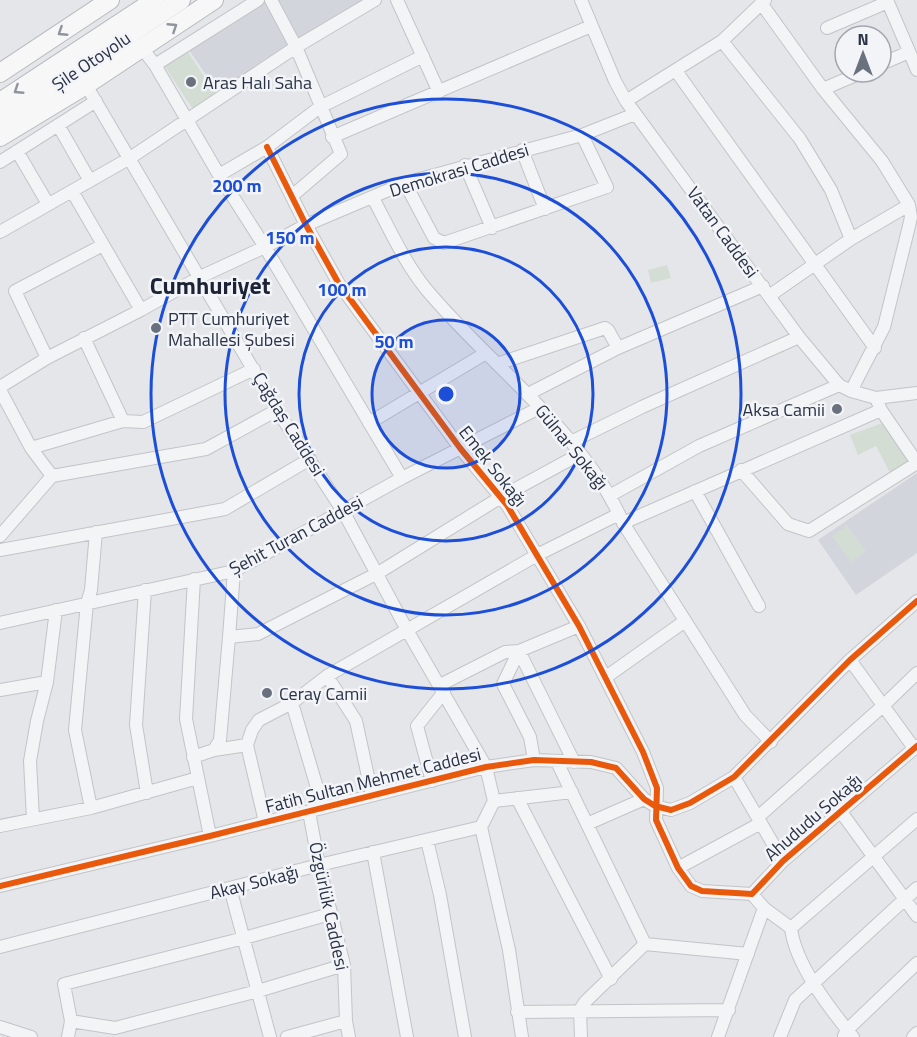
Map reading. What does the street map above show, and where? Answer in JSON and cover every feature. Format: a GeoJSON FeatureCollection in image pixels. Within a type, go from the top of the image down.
{"type":"FeatureCollection","features":[{"type":"Feature","properties":{"kind":"highway"},"geometry":{"type":"LineString","coordinates":[[0,73],[110,0]]}},
{"type":"Feature","properties":{"kind":"highway","name":"Şile Otoyolu"},"geometry":{"type":"LineString","coordinates":[[0,102],[155,0]]}},
{"type":"Feature","properties":{"kind":"highway","name":"Şile Otoyolu"},"geometry":{"type":"LineString","coordinates":[[0,121],[181,0]]}},
{"type":"Feature","properties":{"kind":"highway"},"geometry":{"type":"LineString","coordinates":[[0,137],[86,85],[214,0]]}},
{"type":"Feature","properties":{"kind":"street"},"geometry":{"type":"LineString","coordinates":[[155,65],[258,0]]}},
{"type":"Feature","properties":{"kind":"street"},"geometry":{"type":"LineString","coordinates":[[271,0],[296,47],[341,154],[292,196]]}},
{"type":"Feature","properties":{"kind":"street"},"geometry":{"type":"LineString","coordinates":[[0,232],[130,158],[296,47],[375,0]]}},
{"type":"Feature","properties":{"kind":"street"},"geometry":{"type":"LineString","coordinates":[[397,0],[439,92]]}},
{"type":"Feature","properties":{"kind":"street","name":"Vatan Caddesi"},"geometry":{"type":"LineString","coordinates":[[581,0],[626,101],[799,337],[839,385],[878,404],[916,394]]}},
{"type":"Feature","properties":{"kind":"street"},"geometry":{"type":"LineString","coordinates":[[827,28],[887,1],[917,70]]}},
{"type":"Feature","properties":{"kind":"street"},"geometry":{"type":"LineString","coordinates":[[626,101],[722,41],[763,2],[823,90],[882,161],[909,205],[911,217],[884,327],[851,391]]}},
{"type":"Feature","properties":{"kind":"street"},"geometry":{"type":"LineString","coordinates":[[332,137],[591,26]]}},
{"type":"Feature","properties":{"kind":"street"},"geometry":{"type":"LineString","coordinates":[[722,41],[800,139],[831,190],[851,239]]}},
{"type":"Feature","properties":{"kind":"street"},"geometry":{"type":"LineString","coordinates":[[142,48],[188,119],[219,175],[265,247],[402,478]]}},
{"type":"Feature","properties":{"kind":"street"},"geometry":{"type":"LineString","coordinates":[[893,59],[909,52]]}},
{"type":"Feature","properties":{"kind":"street"},"geometry":{"type":"LineString","coordinates":[[219,175],[267,147],[320,107],[423,56]]}},
{"type":"Feature","properties":{"kind":"street"},"geometry":{"type":"LineString","coordinates":[[676,70],[875,348]]}},
{"type":"Feature","properties":{"kind":"street"},"geometry":{"type":"LineString","coordinates":[[823,90],[836,84]]}},
{"type":"Feature","properties":{"kind":"street","name":"Çağdaş Caddesi"},"geometry":{"type":"LineString","coordinates":[[86,85],[278,410],[343,511],[407,630],[486,767]]}},
{"type":"Feature","properties":{"kind":"street"},"geometry":{"type":"LineString","coordinates":[[0,162],[96,101]]}},
{"type":"Feature","properties":{"kind":"street","name":"Demokrasi Caddesi"},"geometry":{"type":"LineString","coordinates":[[0,388],[84,338],[306,225],[405,183],[582,135],[635,114]]}},
{"type":"Feature","properties":{"kind":"street"},"geometry":{"type":"LineString","coordinates":[[58,125],[90,181]]}},
{"type":"Feature","properties":{"kind":"street"},"geometry":{"type":"LineString","coordinates":[[405,183],[434,237],[444,243],[607,188],[582,135]]}},
{"type":"Feature","properties":{"kind":"street","name":"Emek Sokağı"},"geometry":{"type":"LineString","coordinates":[[267,147],[339,284],[460,448],[501,497],[579,626],[606,677],[657,788],[656,820],[678,868]]}},
{"type":"Feature","properties":{"kind":"street"},"geometry":{"type":"LineString","coordinates":[[522,150],[545,209]]}},
{"type":"Feature","properties":{"kind":"street"},"geometry":{"type":"LineString","coordinates":[[16,151],[48,204]]}},
{"type":"Feature","properties":{"kind":"street"},"geometry":{"type":"LineString","coordinates":[[465,165],[492,228]]}},
{"type":"Feature","properties":{"kind":"street"},"geometry":{"type":"LineString","coordinates":[[72,191],[141,310]]}},
{"type":"Feature","properties":{"kind":"street","name":"Gülnar Sokağı"},"geometry":{"type":"LineString","coordinates":[[373,198],[403,254],[425,288],[528,394],[571,442],[611,495],[621,519],[745,715],[771,742]]}},
{"type":"Feature","properties":{"kind":"street"},"geometry":{"type":"LineString","coordinates":[[528,394],[618,348],[766,291],[816,264],[851,239],[909,205]]}},
{"type":"Feature","properties":{"kind":"street"},"geometry":{"type":"LineString","coordinates":[[47,358],[15,291],[103,245]]}},
{"type":"Feature","properties":{"kind":"street"},"geometry":{"type":"LineString","coordinates":[[497,364],[605,328],[618,348]]}},
{"type":"Feature","properties":{"kind":"street"},"geometry":{"type":"LineString","coordinates":[[571,442],[642,407],[799,337]]}},
{"type":"Feature","properties":{"kind":"street"},"geometry":{"type":"LineString","coordinates":[[84,338],[123,421]]}},
{"type":"Feature","properties":{"kind":"street"},"geometry":{"type":"LineString","coordinates":[[369,423],[486,353]]}},
{"type":"Feature","properties":{"kind":"street"},"geometry":{"type":"LineString","coordinates":[[31,448],[123,421],[143,422],[254,369]]}},
{"type":"Feature","properties":{"kind":"street"},"geometry":{"type":"LineString","coordinates":[[611,495],[699,446],[839,385]]}},
{"type":"Feature","properties":{"kind":"street"},"geometry":{"type":"LineString","coordinates":[[0,388],[31,448],[52,476]]}},
{"type":"Feature","properties":{"kind":"street"},"geometry":{"type":"LineString","coordinates":[[265,822],[247,745],[252,730],[259,720],[292,703],[327,676],[537,555],[694,491],[878,404],[917,463],[809,531],[788,524],[741,470]]}},
{"type":"Feature","properties":{"kind":"street","name":"Şehit Turan Caddesi"},"geometry":{"type":"LineString","coordinates":[[0,623],[234,571],[402,478],[539,408]]}},
{"type":"Feature","properties":{"kind":"street"},"geometry":{"type":"LineString","coordinates":[[0,536],[52,476],[206,449],[278,410]]}},
{"type":"Feature","properties":{"kind":"street"},"geometry":{"type":"LineString","coordinates":[[229,637],[258,634],[378,573],[501,497],[580,454]]}},
{"type":"Feature","properties":{"kind":"street"},"geometry":{"type":"LineString","coordinates":[[0,550],[225,509],[310,459]]}},
{"type":"Feature","properties":{"kind":"street"},"geometry":{"type":"LineString","coordinates":[[694,491],[759,606]]}},
{"type":"Feature","properties":{"kind":"street"},"geometry":{"type":"LineString","coordinates":[[91,808],[75,730],[96,532]]}},
{"type":"Feature","properties":{"kind":"street"},"geometry":{"type":"LineString","coordinates":[[214,750],[220,740],[234,571]]}},
{"type":"Feature","properties":{"kind":"street"},"geometry":{"type":"LineString","coordinates":[[194,579],[186,719],[210,836]]}},
{"type":"Feature","properties":{"kind":"street"},"geometry":{"type":"LineString","coordinates":[[145,590],[136,725],[147,793]]}},
{"type":"Feature","properties":{"kind":"street"},"geometry":{"type":"LineString","coordinates":[[655,806],[671,810],[690,803],[734,777],[850,660],[917,602]]}},
{"type":"Feature","properties":{"kind":"street"},"geometry":{"type":"LineString","coordinates":[[33,819],[30,761],[47,682],[56,610]]}},
{"type":"Feature","properties":{"kind":"street"},"geometry":{"type":"LineString","coordinates":[[606,677],[685,621]]}},
{"type":"Feature","properties":{"kind":"street"},"geometry":{"type":"LineString","coordinates":[[432,781],[417,726],[442,689],[505,652],[519,651],[579,626]]}},
{"type":"Feature","properties":{"kind":"street"},"geometry":{"type":"LineString","coordinates":[[519,651],[502,684],[530,737],[534,760]]}},
{"type":"Feature","properties":{"kind":"street"},"geometry":{"type":"LineString","coordinates":[[519,651],[574,762]]}},
{"type":"Feature","properties":{"kind":"street"},"geometry":{"type":"LineString","coordinates":[[850,660],[916,747]]}},
{"type":"Feature","properties":{"kind":"street"},"geometry":{"type":"LineString","coordinates":[[917,673],[760,820],[678,868],[691,886],[702,891],[752,894],[764,909],[791,928],[792,939],[813,984],[848,1035],[917,963]]}},
{"type":"Feature","properties":{"kind":"street"},"geometry":{"type":"LineString","coordinates":[[327,676],[356,721],[372,795]]}},
{"type":"Feature","properties":{"kind":"street"},"geometry":{"type":"LineString","coordinates":[[0,690],[47,682]]}},
{"type":"Feature","properties":{"kind":"street"},"geometry":{"type":"LineString","coordinates":[[292,703],[323,808]]}},
{"type":"Feature","properties":{"kind":"street"},"geometry":{"type":"LineString","coordinates":[[193,757],[214,750],[247,745]]}},
{"type":"Feature","properties":{"kind":"street","name":"Ahududu Sokağı"},"geometry":{"type":"LineString","coordinates":[[752,894],[783,861],[916,747]]}},
{"type":"Feature","properties":{"kind":"street","name":"Fatih Sultan Mehmet Caddesi"},"geometry":{"type":"LineString","coordinates":[[0,886],[486,767],[534,760],[591,762],[616,768],[644,799],[655,806]]}},
{"type":"Feature","properties":{"kind":"street"},"geometry":{"type":"LineString","coordinates":[[557,762],[645,944]]}},
{"type":"Feature","properties":{"kind":"street"},"geometry":{"type":"LineString","coordinates":[[486,767],[494,801],[481,827],[509,950],[522,1037]]}},
{"type":"Feature","properties":{"kind":"street"},"geometry":{"type":"LineString","coordinates":[[734,777],[783,861]]}},
{"type":"Feature","properties":{"kind":"street"},"geometry":{"type":"LineString","coordinates":[[0,826],[91,808],[198,778]]}},
{"type":"Feature","properties":{"kind":"street"},"geometry":{"type":"LineString","coordinates":[[494,801],[572,792]]}},
{"type":"Feature","properties":{"kind":"street"},"geometry":{"type":"LineString","coordinates":[[517,798],[611,979]]}},
{"type":"Feature","properties":{"kind":"street"},"geometry":{"type":"LineString","coordinates":[[587,824],[644,799]]}},
{"type":"Feature","properties":{"kind":"street","name":"Özgürlük Caddesi"},"geometry":{"type":"LineString","coordinates":[[309,812],[330,914],[344,965],[346,1021],[349,1037]]}},
{"type":"Feature","properties":{"kind":"street"},"geometry":{"type":"LineString","coordinates":[[841,812],[917,916]]}},
{"type":"Feature","properties":{"kind":"street"},"geometry":{"type":"LineString","coordinates":[[791,928],[917,819]]}},
{"type":"Feature","properties":{"kind":"street","name":"Akay Sokağı"},"geometry":{"type":"LineString","coordinates":[[0,947],[319,865],[481,827]]}},
{"type":"Feature","properties":{"kind":"street"},"geometry":{"type":"LineString","coordinates":[[428,840],[465,1037]]}},
{"type":"Feature","properties":{"kind":"street"},"geometry":{"type":"LineString","coordinates":[[373,852],[407,1037]]}},
{"type":"Feature","properties":{"kind":"street"},"geometry":{"type":"LineString","coordinates":[[231,888],[270,1037]]}},
{"type":"Feature","properties":{"kind":"street"},"geometry":{"type":"LineString","coordinates":[[780,1037],[795,1000],[917,888]]}},
{"type":"Feature","properties":{"kind":"street"},"geometry":{"type":"LineString","coordinates":[[718,1037],[764,909]]}},
{"type":"Feature","properties":{"kind":"street"},"geometry":{"type":"LineString","coordinates":[[68,1037],[71,1021],[64,984],[330,914]]}},
{"type":"Feature","properties":{"kind":"street"},"geometry":{"type":"LineString","coordinates":[[581,1037],[580,1010],[585,1002],[645,944]]}},
{"type":"Feature","properties":{"kind":"street"},"geometry":{"type":"LineString","coordinates":[[645,944],[748,954]]}},
{"type":"Feature","properties":{"kind":"street"},"geometry":{"type":"LineString","coordinates":[[71,1021],[115,1028],[258,991],[344,965]]}},
{"type":"Feature","properties":{"kind":"street"},"geometry":{"type":"LineString","coordinates":[[517,1012],[729,1010]]}},
{"type":"Feature","properties":{"kind":"street"},"geometry":{"type":"LineString","coordinates":[[287,1037],[346,1021]]}},
{"type":"Feature","properties":{"kind":"street"},"geometry":{"type":"LineString","coordinates":[[0,1027],[31,1037]]}},
{"type":"Feature","properties":{"kind":"street"},"geometry":{"type":"LineString","coordinates":[[913,1037],[917,1034]]}},
{"type":"Feature","properties":{"kind":"shaded area"},"geometry":{"type":"Polygon","coordinates":[[[254,0],[367,0],[219,94],[185,44],[254,0]]]}},
{"type":"Feature","properties":{"kind":"shaded area","name":"Aras Halı Saha"},"geometry":{"type":"Polygon","coordinates":[[[188,52],[217,96],[194,111],[165,67],[188,52]]]}},
{"type":"Feature","properties":{"kind":"shaded area"},"geometry":{"type":"Polygon","coordinates":[[[667,265],[671,278],[651,283],[648,270],[667,265]]]}},
{"type":"Feature","properties":{"kind":"shaded area"},"geometry":{"type":"Polygon","coordinates":[[[885,422],[910,460],[890,473],[876,446],[858,455],[850,435],[885,422]]]}},
{"type":"Feature","properties":{"kind":"shaded area"},"geometry":{"type":"Polygon","coordinates":[[[917,473],[917,553],[856,595],[818,540],[917,473]]]}},
{"type":"Feature","properties":{"kind":"shaded area"},"geometry":{"type":"Polygon","coordinates":[[[847,526],[866,551],[851,562],[832,536],[847,526]]]}},
{"type":"Feature","properties":{"kind":"cycle path"},"geometry":{"type":"LineString","coordinates":[[267,147],[339,284],[460,448],[507,505],[579,626],[643,752],[657,788],[656,820],[678,868],[691,886],[702,891],[752,894],[783,861],[917,746]]}},
{"type":"Feature","properties":{"kind":"cycle path"},"geometry":{"type":"LineString","coordinates":[[0,886],[486,767],[534,760],[591,762],[616,768],[644,799],[655,806],[671,810],[690,803],[734,777],[850,660],[917,601]]}},
{"type":"Feature","properties":{"kind":"place","name":"Aras Halı Saha"},"geometry":{"type":"Point","coordinates":[191,82]}},
{"type":"Feature","properties":{"kind":"place","name":"PTT Cumhuriyet Mahallesi Şubesi"},"geometry":{"type":"Point","coordinates":[156,328]}},
{"type":"Feature","properties":{"kind":"place","name":"Aksa Camii"},"geometry":{"type":"Point","coordinates":[837,409]}},
{"type":"Feature","properties":{"kind":"place","name":"Ceray Camii"},"geometry":{"type":"Point","coordinates":[267,693]}},
{"type":"Feature","properties":{"kind":"district","name":"Cumhuriyet"},"geometry":{"type":"Point","coordinates":[210,285]}}]}
